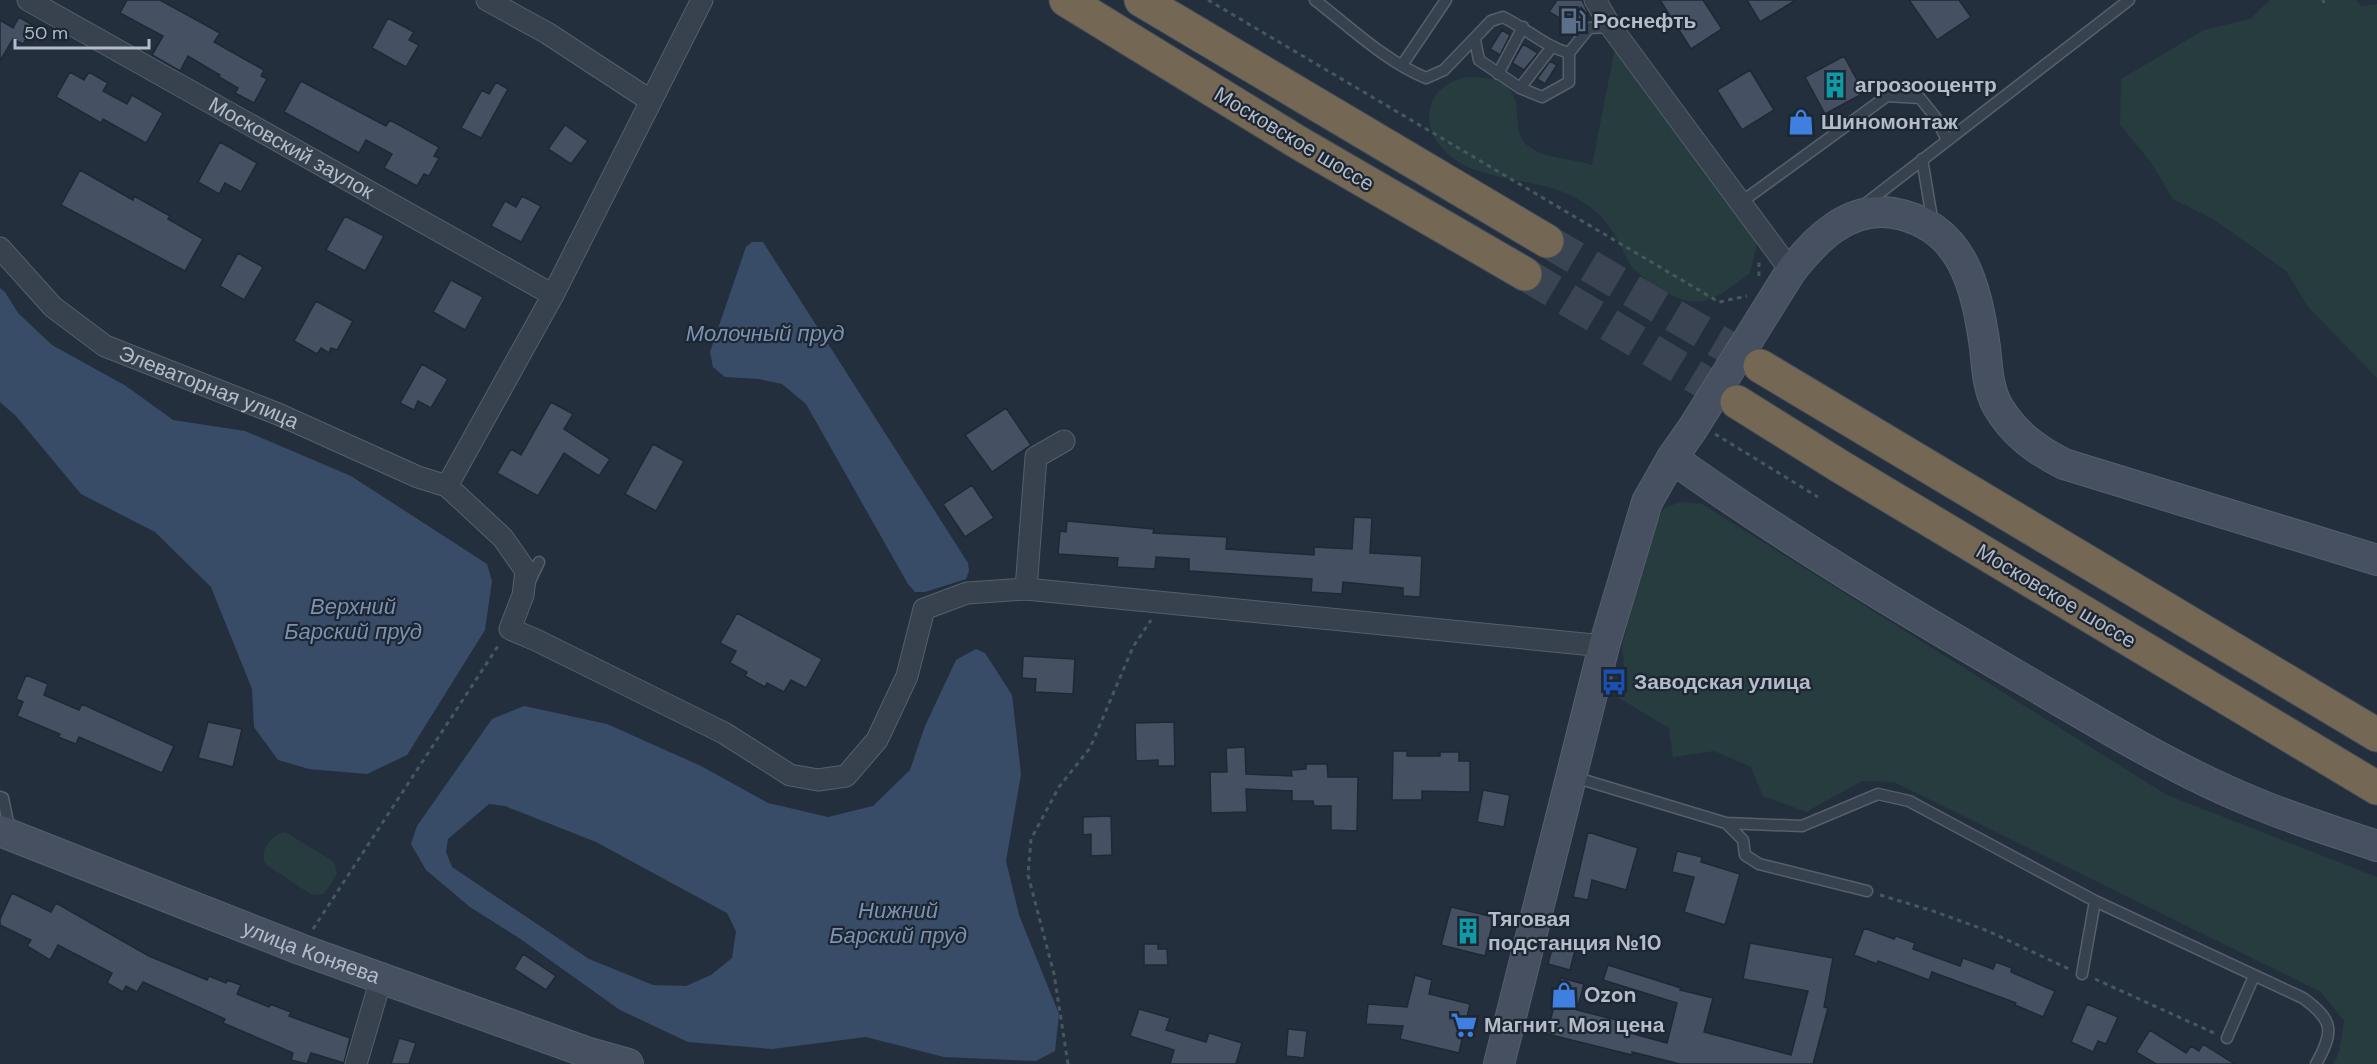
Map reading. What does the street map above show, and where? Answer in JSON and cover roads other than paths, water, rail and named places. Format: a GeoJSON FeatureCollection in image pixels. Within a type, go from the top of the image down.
{"type":"FeatureCollection","features":[{"type":"Feature","properties":{"kind":"highway","name":"Московское шоссе"},"geometry":{"type":"LineString","coordinates":[[1066,0],[1299,143],[1525,274]]}},
{"type":"Feature","properties":{"kind":"highway","name":"Московское шоссе"},"geometry":{"type":"LineString","coordinates":[[1141,0],[1547,241]]}},
{"type":"Feature","properties":{"kind":"highway"},"geometry":{"type":"LineString","coordinates":[[1760,366],[2377,735]]}},
{"type":"Feature","properties":{"kind":"highway","name":"Московское шоссе"},"geometry":{"type":"LineString","coordinates":[[1737,402],[1841,467],[2377,788]]}},
{"type":"Feature","properties":{"kind":"street","name":"Московский заулок"},"geometry":{"type":"LineString","coordinates":[[28,0],[553,295]]}},
{"type":"Feature","properties":{"kind":"street"},"geometry":{"type":"LineString","coordinates":[[487,0],[547,33],[651,101]]}},
{"type":"Feature","properties":{"kind":"street"},"geometry":{"type":"LineString","coordinates":[[702,0],[553,295],[447,486],[503,538],[526,571],[523,595],[510,629],[724,733],[790,774],[818,780],[846,776],[877,740],[907,676],[924,609],[967,593],[1026,590],[1604,646]]}},
{"type":"Feature","properties":{"kind":"street"},"geometry":{"type":"LineString","coordinates":[[1595,0],[1611,27],[1740,203],[1785,281]]}},
{"type":"Feature","properties":{"kind":"street"},"geometry":{"type":"LineString","coordinates":[[1499,1064],[1604,646],[1647,502],[1672,458],[1785,281],[1807,250],[1844,221],[1869,213],[1889,213],[1913,217],[1934,227],[1946,238],[1962,261],[1975,289],[1989,383],[1996,403],[2007,421],[2040,452],[2064,464],[2377,560]]}},
{"type":"Feature","properties":{"kind":"street","name":"Элеваторная улица"},"geometry":{"type":"LineString","coordinates":[[0,248],[53,307],[105,346],[278,414],[418,477],[447,486]]}},
{"type":"Feature","properties":{"kind":"street"},"geometry":{"type":"LineString","coordinates":[[1026,590],[1036,457],[1064,441]]}},
{"type":"Feature","properties":{"kind":"street"},"geometry":{"type":"LineString","coordinates":[[1672,458],[1735,503],[1929,624],[2135,744],[2201,779],[2254,803],[2377,846]]}},
{"type":"Feature","properties":{"kind":"street","name":"улица Коняева"},"geometry":{"type":"LineString","coordinates":[[5,833],[300,949],[590,1053],[628,1064]]}},
{"type":"Feature","properties":{"kind":"street"},"geometry":{"type":"LineString","coordinates":[[356,1064],[381,979]]}},
{"type":"Feature","properties":{"kind":"lane"},"geometry":{"type":"LineString","coordinates":[[1315,0],[1402,65],[1426,78],[1444,70],[1491,21],[1503,17],[1523,27],[1551,48],[1569,53]]}},
{"type":"Feature","properties":{"kind":"lane"},"geometry":{"type":"LineString","coordinates":[[1402,65],[1446,0]]}},
{"type":"Feature","properties":{"kind":"lane"},"geometry":{"type":"LineString","coordinates":[[1844,221],[2129,0]]}},
{"type":"Feature","properties":{"kind":"lane"},"geometry":{"type":"LineString","coordinates":[[1498,74],[1523,27]]}},
{"type":"Feature","properties":{"kind":"lane"},"geometry":{"type":"LineString","coordinates":[[1475,40],[1479,60],[1520,88],[1542,97],[1569,82],[1569,53],[1589,28],[1611,27]]}},
{"type":"Feature","properties":{"kind":"lane"},"geometry":{"type":"LineString","coordinates":[[1520,88],[1551,48]]}},
{"type":"Feature","properties":{"kind":"lane"},"geometry":{"type":"LineString","coordinates":[[1740,203],[1887,96],[1920,98],[1936,118],[1947,140]]}},
{"type":"Feature","properties":{"kind":"lane"},"geometry":{"type":"LineString","coordinates":[[1922,159],[1934,227]]}},
{"type":"Feature","properties":{"kind":"lane"},"geometry":{"type":"LineString","coordinates":[[523,595],[540,562]]}},
{"type":"Feature","properties":{"kind":"lane"},"geometry":{"type":"LineString","coordinates":[[915,603],[967,593]]}},
{"type":"Feature","properties":{"kind":"lane"},"geometry":{"type":"LineString","coordinates":[[1571,776],[1726,823],[1802,826],[1878,794],[1909,801],[2095,901],[2302,998],[2322,1012],[2329,1027],[2326,1047],[2316,1064]]}},
{"type":"Feature","properties":{"kind":"lane"},"geometry":{"type":"LineString","coordinates":[[0,797],[3,798],[5,833]]}},
{"type":"Feature","properties":{"kind":"lane"},"geometry":{"type":"LineString","coordinates":[[1726,823],[1743,840],[1745,855],[1759,864],[1867,891]]}},
{"type":"Feature","properties":{"kind":"lane"},"geometry":{"type":"LineString","coordinates":[[2082,974],[2095,901]]}},
{"type":"Feature","properties":{"kind":"lane"},"geometry":{"type":"LineString","coordinates":[[2227,1038],[2254,976]]}},
{"type":"Feature","properties":{"kind":"water","name":"Молочный пруд"},"geometry":{"type":"Polygon","coordinates":[[[752,242],[763,242],[968,563],[969,571],[966,579],[925,592],[915,592],[908,584],[806,404],[782,384],[759,379],[725,377],[713,367],[710,352],[746,247],[752,242]]]}},
{"type":"Feature","properties":{"kind":"water","name":"Верхний Барский пруд"},"geometry":{"type":"Polygon","coordinates":[[[0,288],[18,313],[52,345],[126,386],[173,420],[245,431],[351,476],[487,564],[492,581],[485,630],[407,755],[367,774],[309,769],[278,760],[254,727],[252,689],[211,587],[155,532],[81,494],[16,416],[0,402],[0,288]]]}},
{"type":"Feature","properties":{"kind":"water","name":"Нижний Барский пруд"},"geometry":{"type":"Polygon","coordinates":[[[976,649],[985,653],[1012,695],[1021,774],[1006,861],[1019,915],[1059,1014],[1055,1051],[1036,1061],[944,1057],[866,1037],[772,1049],[688,1042],[620,1010],[519,938],[470,907],[426,870],[411,844],[417,826],[492,719],[524,706],[607,724],[701,766],[768,803],[828,817],[873,806],[910,770],[925,726],[956,660],[976,649]],[[489,804],[448,839],[446,852],[452,867],[589,959],[653,985],[686,986],[711,975],[732,958],[736,931],[727,913],[596,842],[505,806],[489,804]]]}},
{"type":"Feature","properties":{"kind":"tunnel"},"geometry":{"type":"LineString","coordinates":[[1547,241],[1760,366]]}},
{"type":"Feature","properties":{"kind":"tunnel"},"geometry":{"type":"LineString","coordinates":[[1525,274],[1737,402]]}},
{"type":"Feature","properties":{"kind":"place","name":"Роснефть"},"geometry":{"type":"Point","coordinates":[1573,21]}},
{"type":"Feature","properties":{"kind":"place","name":"агрозооцентр"},"geometry":{"type":"Point","coordinates":[1835,85]}},
{"type":"Feature","properties":{"kind":"place","name":"Шиномонтаж"},"geometry":{"type":"Point","coordinates":[1801,122]}},
{"type":"Feature","properties":{"kind":"place","name":"Заводская улица"},"geometry":{"type":"Point","coordinates":[1614,682]}},
{"type":"Feature","properties":{"kind":"place","name":"Тяговая подстанция №10"},"geometry":{"type":"Point","coordinates":[1468,931]}},
{"type":"Feature","properties":{"kind":"place","name":"Ozon"},"geometry":{"type":"Point","coordinates":[1564,995]}},
{"type":"Feature","properties":{"kind":"place","name":"Магнит. Моя цена"},"geometry":{"type":"Point","coordinates":[1464,1025]}}]}
